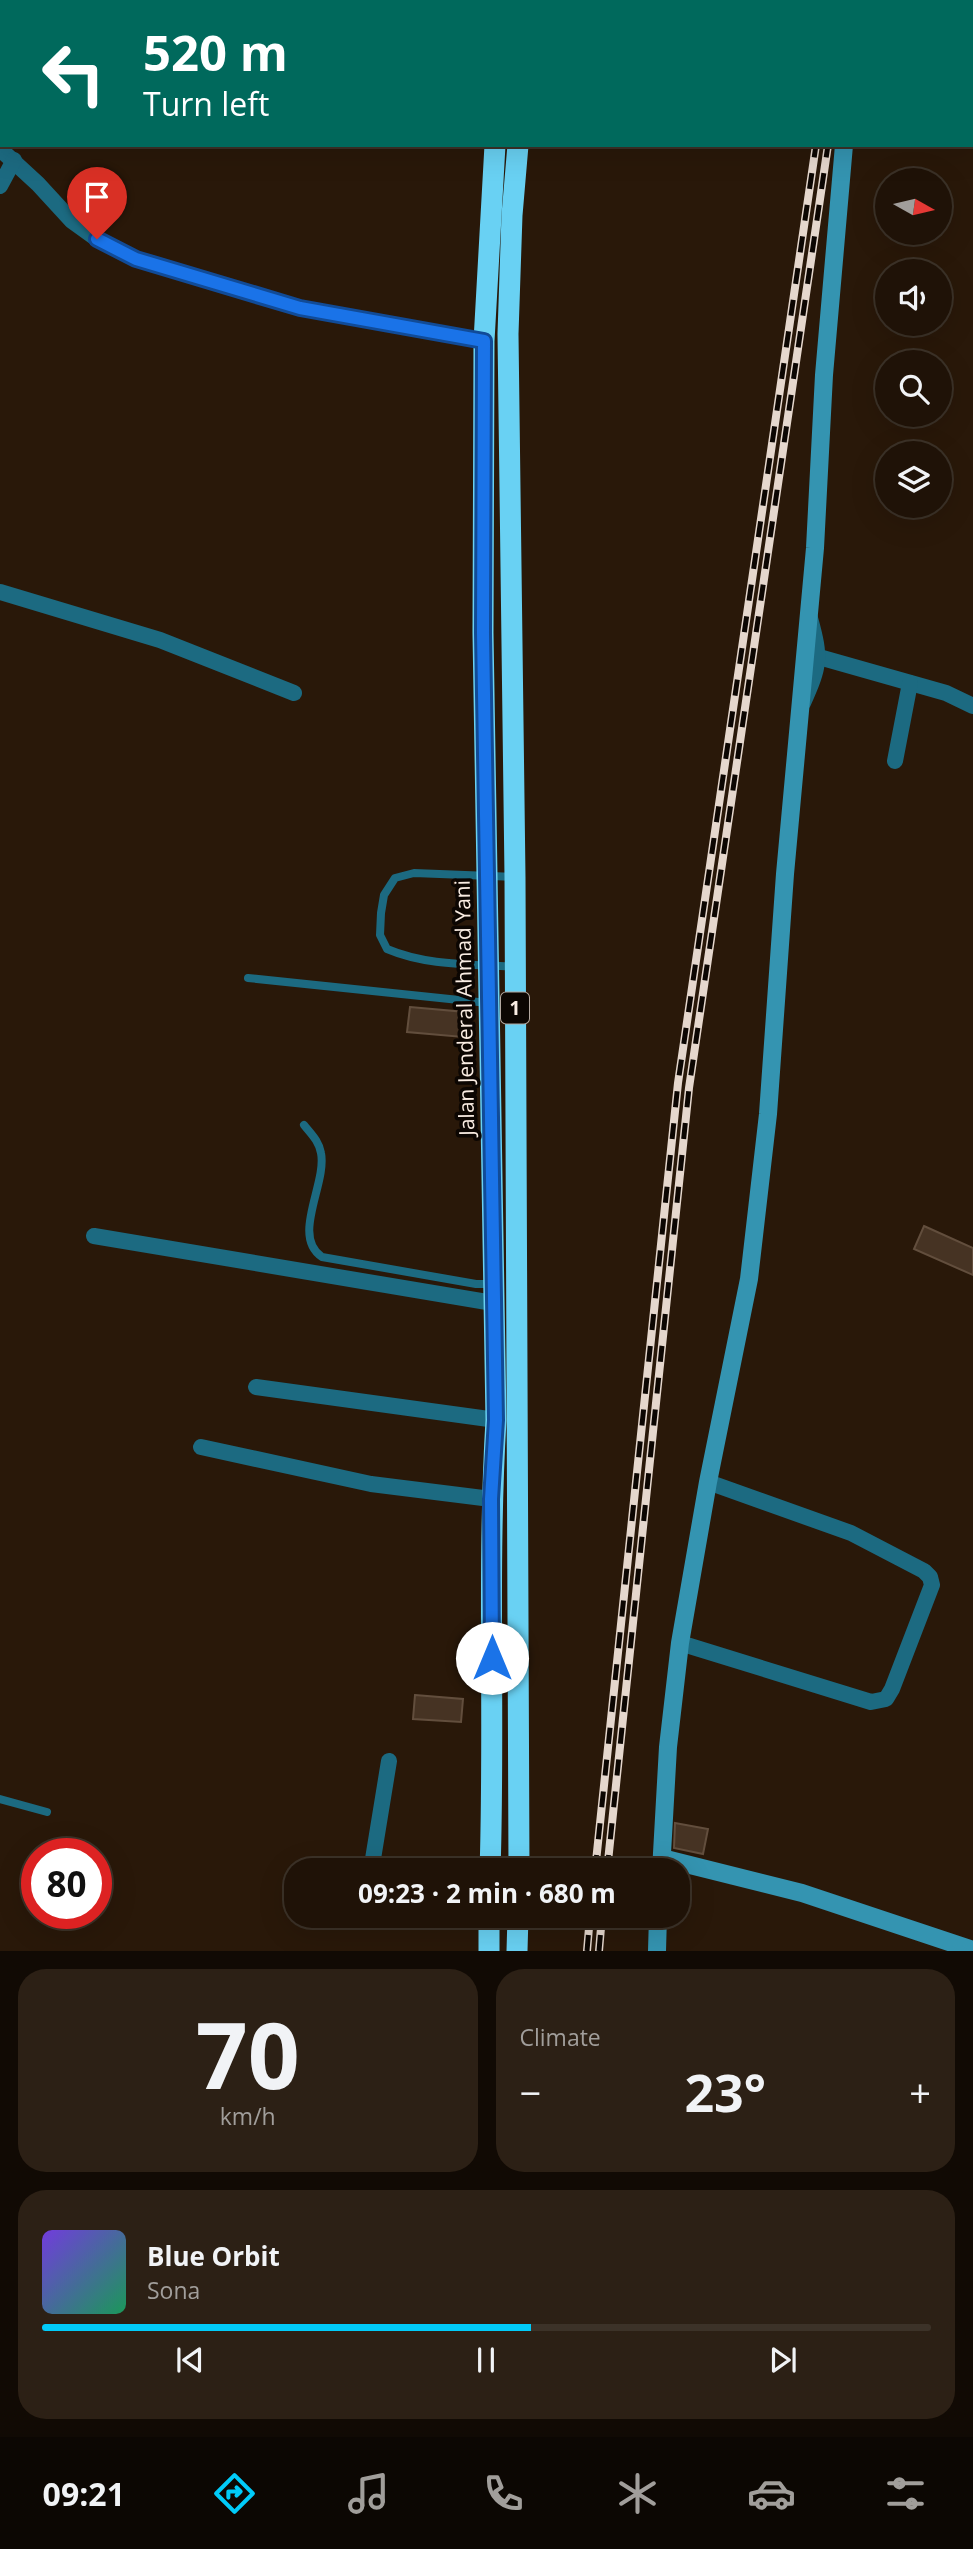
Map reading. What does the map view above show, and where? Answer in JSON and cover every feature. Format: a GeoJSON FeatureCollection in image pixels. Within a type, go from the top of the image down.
{"type":"FeatureCollection","features":[{"type":"Feature","properties":{"kind":"highway","name":"Jalan Jenderal Ahmad Yani"},"geometry":{"type":"LineString","coordinates":[[490,1858],[491,1499],[496,1420],[486,874],[484,341],[495,147]]}},
{"type":"Feature","properties":{"kind":"highway","name":"1"},"geometry":{"type":"LineString","coordinates":[[519,147],[512,215],[508,334],[515,877],[519,1858]]}},
{"type":"Feature","properties":{"kind":"highway"},"geometry":{"type":"LineString","coordinates":[[489,1928],[489,1951]]}},
{"type":"Feature","properties":{"kind":"highway"},"geometry":{"type":"LineString","coordinates":[[517,1951],[518,1928]]}},
{"type":"Feature","properties":{"kind":"street"},"geometry":{"type":"LineString","coordinates":[[661,1858],[668,1747],[680,1643],[750,1265],[768,1114],[844,147]]}},
{"type":"Feature","properties":{"kind":"street"},"geometry":{"type":"LineString","coordinates":[[0,149],[72,221],[97,239],[136,259],[300,308],[484,341]]}},
{"type":"Feature","properties":{"kind":"street"},"geometry":{"type":"LineString","coordinates":[[0,187],[13,160]]}},
{"type":"Feature","properties":{"kind":"street"},"geometry":{"type":"LineString","coordinates":[[0,592],[151,637],[294,693]]}},
{"type":"Feature","properties":{"kind":"street"},"geometry":{"type":"LineString","coordinates":[[800,712],[816,674],[818,657],[809,615]]}},
{"type":"Feature","properties":{"kind":"street"},"geometry":{"type":"LineString","coordinates":[[818,657],[946,693],[973,706]]}},
{"type":"Feature","properties":{"kind":"street"},"geometry":{"type":"LineString","coordinates":[[895,761],[910,683]]}},
{"type":"Feature","properties":{"kind":"street"},"geometry":{"type":"LineString","coordinates":[[94,1236],[493,1293]]}},
{"type":"Feature","properties":{"kind":"street"},"geometry":{"type":"LineString","coordinates":[[256,1387],[496,1420]]}},
{"type":"Feature","properties":{"kind":"street"},"geometry":{"type":"LineString","coordinates":[[201,1447],[371,1484],[491,1499]]}},
{"type":"Feature","properties":{"kind":"street"},"geometry":{"type":"LineString","coordinates":[[680,1643],[811,1681],[853,1698],[880,1702],[886,1699],[892,1689],[932,1585],[930,1577],[924,1571],[851,1533],[708,1482]]}},
{"type":"Feature","properties":{"kind":"street"},"geometry":{"type":"LineString","coordinates":[[373,1858],[389,1761]]}},
{"type":"Feature","properties":{"kind":"street"},"geometry":{"type":"LineString","coordinates":[[690,1870],[803,1893],[973,1950]]}},
{"type":"Feature","properties":{"kind":"street"},"geometry":{"type":"LineString","coordinates":[[657,1951],[658,1928]]}},
{"type":"Feature","properties":{"kind":"lane"},"geometry":{"type":"LineString","coordinates":[[515,877],[414,873],[395,878],[384,895],[380,935],[387,949],[404,956],[438,962],[515,967]]}},
{"type":"Feature","properties":{"kind":"lane"},"geometry":{"type":"LineString","coordinates":[[248,978],[488,1003]]}},
{"type":"Feature","properties":{"kind":"lane"},"geometry":{"type":"LineString","coordinates":[[304,1125],[318,1142],[322,1154],[311,1219],[309,1240],[312,1251],[322,1257],[475,1284],[493,1293]]}},
{"type":"Feature","properties":{"kind":"lane"},"geometry":{"type":"LineString","coordinates":[[0,1799],[47,1812]]}},
{"type":"Feature","properties":{"kind":"building"},"geometry":{"type":"Polygon","coordinates":[[[410,1007],[465,1012],[463,1037],[407,1032],[410,1007]]]}},
{"type":"Feature","properties":{"kind":"building"},"geometry":{"type":"Polygon","coordinates":[[[924,1226],[973,1248],[973,1275],[914,1249],[924,1226]]]}},
{"type":"Feature","properties":{"kind":"building"},"geometry":{"type":"Polygon","coordinates":[[[415,1695],[463,1699],[461,1722],[413,1719],[415,1695]]]}},
{"type":"Feature","properties":{"kind":"building"},"geometry":{"type":"Polygon","coordinates":[[[675,1823],[708,1829],[703,1854],[674,1848],[675,1823]]]}},
{"type":"Feature","properties":{"kind":"railway"},"geometry":{"type":"LineString","coordinates":[[596,1858],[678,1083],[816,147]]}},
{"type":"Feature","properties":{"kind":"railway"},"geometry":{"type":"LineString","coordinates":[[608,1858],[689,1088],[828,147]]}},
{"type":"Feature","properties":{"kind":"railway"},"geometry":{"type":"LineString","coordinates":[[587,1951],[589,1928]]}},
{"type":"Feature","properties":{"kind":"railway"},"geometry":{"type":"LineString","coordinates":[[599,1951],[601,1928]]}},
{"type":"Feature","properties":{"kind":"route"},"geometry":{"type":"LineString","coordinates":[[97,239],[136,259],[300,308],[484,341],[483,633],[496,1420],[491,1499],[492,1658]]}}]}
